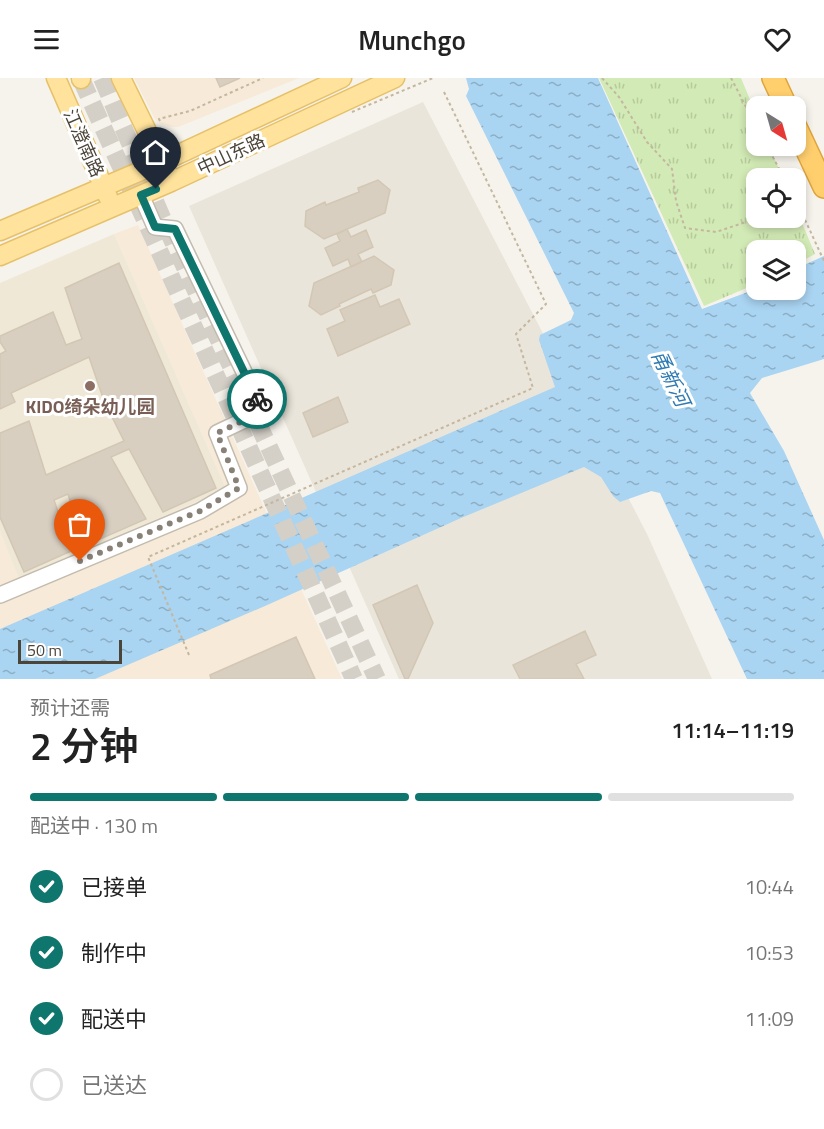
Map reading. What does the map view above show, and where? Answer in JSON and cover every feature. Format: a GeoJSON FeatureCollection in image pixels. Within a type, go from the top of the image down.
{"type":"FeatureCollection","features":[{"type":"Feature","properties":{"kind":"highway"},"geometry":{"type":"LineString","coordinates":[[773,78],[781,96]]}},
{"type":"Feature","properties":{"kind":"highway"},"geometry":{"type":"LineString","coordinates":[[806,149],[824,187]]}},
{"type":"Feature","properties":{"kind":"main road","name":"江澄南路"},"geometry":{"type":"LineString","coordinates":[[56,78],[113,207]]}},
{"type":"Feature","properties":{"kind":"main road"},"geometry":{"type":"LineString","coordinates":[[121,78],[171,182]]}},
{"type":"Feature","properties":{"kind":"main road","name":"中山东路"},"geometry":{"type":"LineString","coordinates":[[0,231],[162,162],[342,78]]}},
{"type":"Feature","properties":{"kind":"main road","name":"中山东路"},"geometry":{"type":"LineString","coordinates":[[0,256],[171,182],[395,78]]}},
{"type":"Feature","properties":{"kind":"lane"},"geometry":{"type":"LineString","coordinates":[[0,595],[200,511],[239,488],[217,433],[260,413],[260,405],[175,229],[155,227],[141,195]]}},
{"type":"Feature","properties":{"kind":"path"},"geometry":{"type":"LineString","coordinates":[[163,128],[159,118],[189,111],[263,78]]}},
{"type":"Feature","properties":{"kind":"path"},"geometry":{"type":"LineString","coordinates":[[352,112],[433,78]]}},
{"type":"Feature","properties":{"kind":"path"},"geometry":{"type":"LineString","coordinates":[[602,78],[619,97],[647,142],[672,169],[676,201],[685,228],[716,232],[746,222]]}},
{"type":"Feature","properties":{"kind":"path"},"geometry":{"type":"LineString","coordinates":[[731,78],[746,107]]}},
{"type":"Feature","properties":{"kind":"path"},"geometry":{"type":"LineString","coordinates":[[189,655],[148,557],[533,388],[516,334],[546,304],[444,92]]}},
{"type":"Feature","properties":{"kind":"path"},"geometry":{"type":"LineString","coordinates":[[806,225],[824,261]]}},
{"type":"Feature","properties":{"kind":"shaded area"},"geometry":{"type":"Polygon","coordinates":[[[134,78],[299,78],[178,127],[171,127],[160,124],[155,119],[134,78]]]}},
{"type":"Feature","properties":{"kind":"shaded area"},"geometry":{"type":"Polygon","coordinates":[[[423,102],[647,534],[712,679],[399,679],[189,206],[423,102]]]}},
{"type":"Feature","properties":{"kind":"shaded area"},"geometry":{"type":"Polygon","coordinates":[[[138,225],[342,679],[0,679],[0,531],[20,577],[226,489],[114,234],[138,225]]]}},
{"type":"Feature","properties":{"kind":"shaded area","name":"KIDO绮朵幼儿园"},"geometry":{"type":"Polygon","coordinates":[[[114,234],[226,489],[19,578],[0,531],[0,283],[114,234]]]}},
{"type":"Feature","properties":{"kind":"green space"},"geometry":{"type":"Polygon","coordinates":[[[599,78],[741,78],[748,96],[746,96],[746,156],[773,156],[779,168],[746,168],[746,228],[804,228],[815,254],[806,259],[806,240],[746,240],[746,288],[704,306],[599,78]]]}},
{"type":"Feature","properties":{"kind":"water","name":"甬新河"},"geometry":{"type":"Polygon","coordinates":[[[466,78],[598,78],[702,309],[746,293],[746,300],[806,300],[806,264],[824,256],[824,359],[762,378],[750,393],[784,451],[824,540],[824,679],[747,679],[660,493],[651,491],[620,502],[613,496],[601,477],[584,467],[461,518],[95,679],[0,679],[0,629],[555,387],[539,340],[540,335],[571,320],[574,313],[466,96],[469,89],[466,78]]]}},
{"type":"Feature","properties":{"kind":"building"},"geometry":{"type":"Polygon","coordinates":[[[216,78],[240,78],[220,87],[216,78]]]}},
{"type":"Feature","properties":{"kind":"building"},"geometry":{"type":"Polygon","coordinates":[[[216,78],[240,78],[220,87],[216,78]]]}},
{"type":"Feature","properties":{"kind":"building"},"geometry":{"type":"Polygon","coordinates":[[[378,180],[390,190],[385,213],[324,239],[305,226],[306,211],[325,202],[326,205],[359,192],[358,188],[378,180]]]}},
{"type":"Feature","properties":{"kind":"building"},"geometry":{"type":"Polygon","coordinates":[[[347,229],[351,237],[366,230],[373,247],[358,254],[362,262],[351,267],[348,259],[333,266],[325,248],[340,241],[337,234],[347,229]]]}},
{"type":"Feature","properties":{"kind":"building"},"geometry":{"type":"Polygon","coordinates":[[[374,256],[394,270],[391,285],[373,293],[371,289],[321,315],[309,306],[314,283],[374,256]]]}},
{"type":"Feature","properties":{"kind":"building","name":"KIDO绮朵幼儿园"},"geometry":{"type":"Polygon","coordinates":[[[119,263],[216,488],[163,512],[129,449],[111,457],[146,519],[84,546],[68,494],[54,500],[71,551],[24,572],[0,517],[0,433],[29,421],[46,475],[124,441],[104,401],[89,357],[11,393],[15,402],[0,409],[0,354],[6,351],[0,342],[0,336],[53,312],[66,345],[82,339],[65,288],[119,263]]]}},
{"type":"Feature","properties":{"kind":"building"},"geometry":{"type":"Polygon","coordinates":[[[375,295],[380,307],[399,299],[410,324],[338,356],[327,329],[345,321],[340,310],[375,295]]]}},
{"type":"Feature","properties":{"kind":"building"},"geometry":{"type":"Polygon","coordinates":[[[338,397],[348,422],[313,437],[303,413],[338,397]]]}},
{"type":"Feature","properties":{"kind":"building"},"geometry":{"type":"Polygon","coordinates":[[[417,585],[433,623],[408,679],[405,679],[373,605],[417,585]]]}},
{"type":"Feature","properties":{"kind":"building"},"geometry":{"type":"Polygon","coordinates":[[[585,631],[596,655],[576,664],[584,679],[520,679],[513,665],[585,631]]]}},
{"type":"Feature","properties":{"kind":"building"},"geometry":{"type":"Polygon","coordinates":[[[296,637],[315,679],[211,679],[210,675],[296,637]]]}},
{"type":"Feature","properties":{"kind":"tunnel"},"geometry":{"type":"LineString","coordinates":[[102,78],[163,220],[377,679]]}},
{"type":"Feature","properties":{"kind":"tunnel"},"geometry":{"type":"LineString","coordinates":[[81,79],[354,679]]}},
{"type":"Feature","properties":{"kind":"way so far"},"geometry":{"type":"LineString","coordinates":[[80,561],[200,511],[239,488],[217,433],[260,413],[257,399]]}},
{"type":"Feature","properties":{"kind":"place","name":"KIDO绮朵幼儿园"},"geometry":{"type":"Point","coordinates":[90,386]}},
{"type":"Feature","properties":{"kind":"route"},"geometry":{"type":"LineString","coordinates":[[156,189],[141,195],[155,227],[175,229],[257,399]]}}]}
